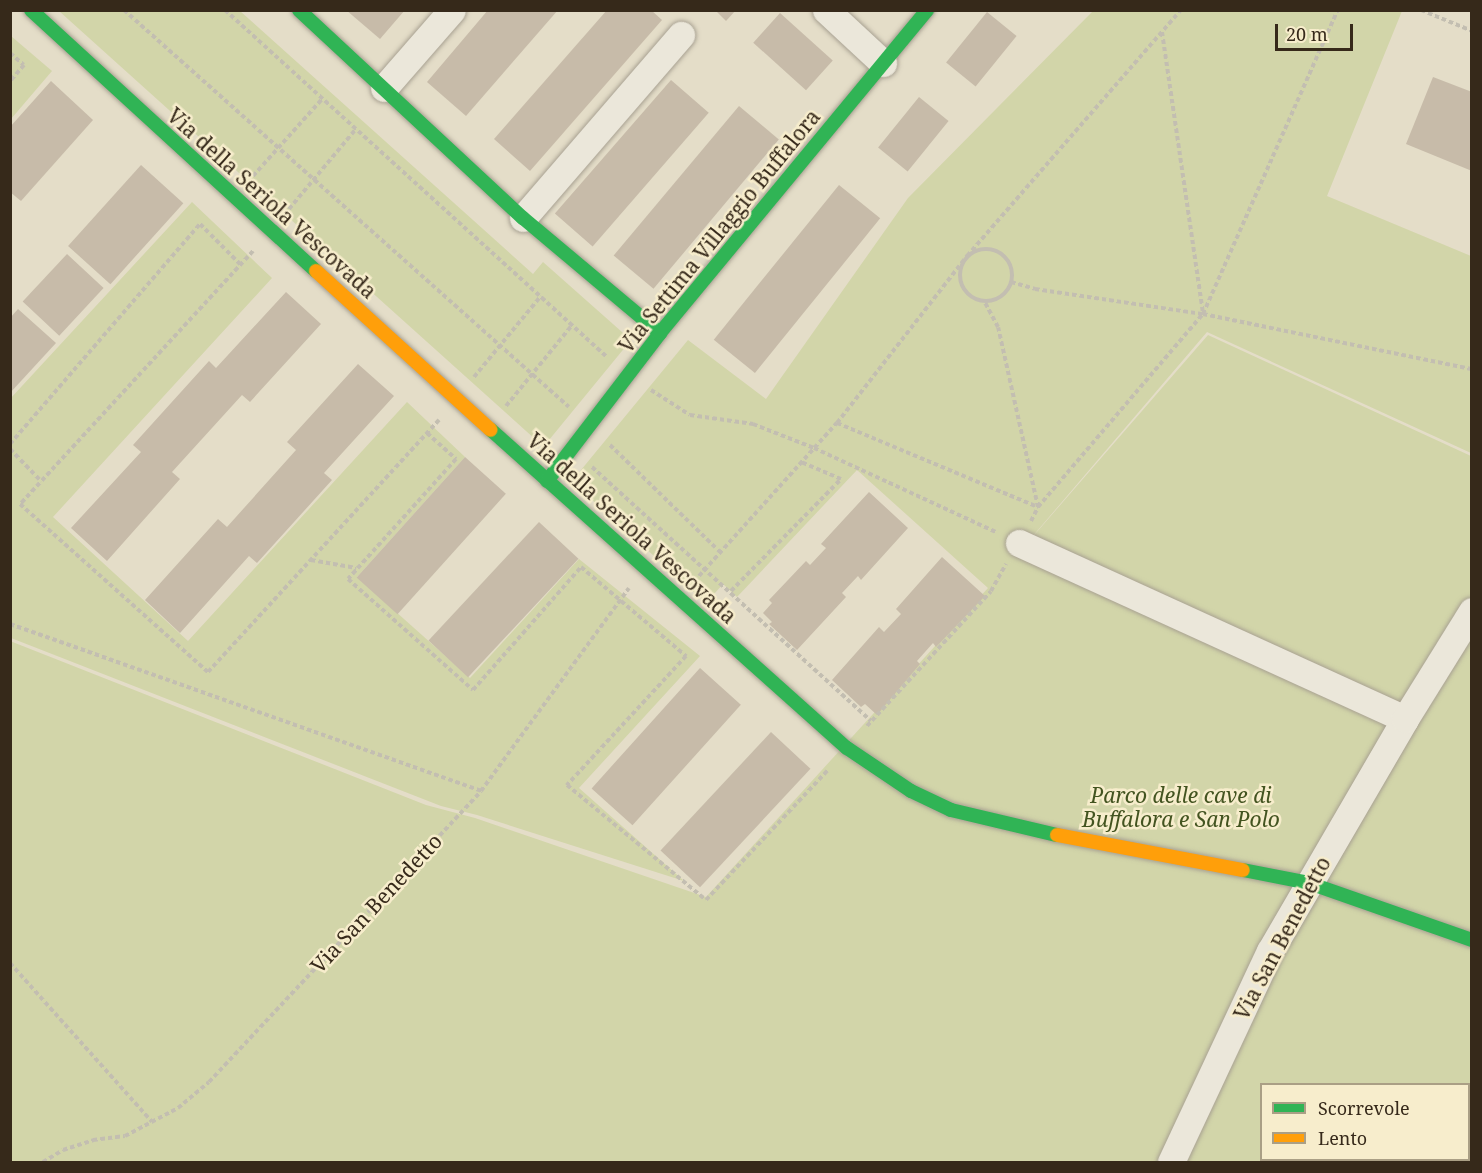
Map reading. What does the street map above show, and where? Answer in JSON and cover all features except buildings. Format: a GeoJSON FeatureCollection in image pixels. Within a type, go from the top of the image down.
{"type":"FeatureCollection","features":[{"type":"Feature","properties":{"kind":"street","name":"Via della Seriola Vescovada"},"geometry":{"type":"LineString","coordinates":[[31,10],[456,399],[847,748],[910,791],[951,810],[1034,831],[1309,882],[1472,940]]}},
{"type":"Feature","properties":{"kind":"street"},"geometry":{"type":"LineString","coordinates":[[299,10],[523,218],[660,333]]}},
{"type":"Feature","properties":{"kind":"street"},"geometry":{"type":"LineString","coordinates":[[384,88],[452,10]]}},
{"type":"Feature","properties":{"kind":"street"},"geometry":{"type":"LineString","coordinates":[[826,10],[883,63]]}},
{"type":"Feature","properties":{"kind":"street","name":"Via Settima Villaggio Buffalora"},"geometry":{"type":"LineString","coordinates":[[548,481],[660,333],[927,10]]}},
{"type":"Feature","properties":{"kind":"street"},"geometry":{"type":"LineString","coordinates":[[523,218],[681,35]]}},
{"type":"Feature","properties":{"kind":"street"},"geometry":{"type":"LineString","coordinates":[[1019,543],[1405,719]]}},
{"type":"Feature","properties":{"kind":"street","name":"Via San Benedetto"},"geometry":{"type":"LineString","coordinates":[[1171,1162],[1270,951],[1405,719],[1472,611]]}},
{"type":"Feature","properties":{"kind":"path"},"geometry":{"type":"LineString","coordinates":[[124,10],[591,426],[720,552]]}},
{"type":"Feature","properties":{"kind":"path"},"geometry":{"type":"LineString","coordinates":[[225,10],[628,376]]}},
{"type":"Feature","properties":{"kind":"path"},"geometry":{"type":"LineString","coordinates":[[680,598],[837,423],[967,256],[1181,10]]}},
{"type":"Feature","properties":{"kind":"path"},"geometry":{"type":"LineString","coordinates":[[863,731],[991,591],[1038,507],[1203,314],[1338,10]]}},
{"type":"Feature","properties":{"kind":"path"},"geometry":{"type":"LineString","coordinates":[[1421,10],[1472,31]]}},
{"type":"Feature","properties":{"kind":"path"},"geometry":{"type":"LineString","coordinates":[[1161,32],[1203,314]]}},
{"type":"Feature","properties":{"kind":"path"},"geometry":{"type":"LineString","coordinates":[[10,53],[24,65],[10,81]]}},
{"type":"Feature","properties":{"kind":"path"},"geometry":{"type":"LineString","coordinates":[[248,181],[322,99]]}},
{"type":"Feature","properties":{"kind":"path"},"geometry":{"type":"LineString","coordinates":[[356,129],[241,265],[20,504],[208,672],[428,433],[541,296]]}},
{"type":"Feature","properties":{"kind":"path"},"geometry":{"type":"LineString","coordinates":[[10,444],[200,224],[241,265]]}},
{"type":"Feature","properties":{"kind":"path"},"geometry":{"type":"LineString","coordinates":[[984,302],[1001,297],[1011,282],[1010,264],[998,252],[982,249],[967,256],[959,272],[963,289],[968,295],[984,302],[998,327],[1038,507]]}},
{"type":"Feature","properties":{"kind":"path"},"geometry":{"type":"LineString","coordinates":[[1011,282],[1035,289],[1203,314],[1472,369]]}},
{"type":"Feature","properties":{"kind":"path"},"geometry":{"type":"LineString","coordinates":[[503,410],[572,325]]}},
{"type":"Feature","properties":{"kind":"path"},"geometry":{"type":"LineString","coordinates":[[655,380],[648,388],[690,415],[753,424],[814,448],[1019,543]]}},
{"type":"Feature","properties":{"kind":"path"},"geometry":{"type":"LineString","coordinates":[[837,423],[1038,507]]}},
{"type":"Feature","properties":{"kind":"path"},"geometry":{"type":"LineString","coordinates":[[428,433],[456,459],[348,579],[473,690],[581,567],[686,656],[567,785],[706,900],[847,748]]}},
{"type":"Feature","properties":{"kind":"path"},"geometry":{"type":"LineString","coordinates":[[10,449],[41,481]]}},
{"type":"Feature","properties":{"kind":"path"},"geometry":{"type":"LineString","coordinates":[[587,462],[871,721]]}},
{"type":"Feature","properties":{"kind":"path"},"geometry":{"type":"LineString","coordinates":[[731,591],[841,479],[801,462]]}},
{"type":"Feature","properties":{"kind":"path"},"geometry":{"type":"LineString","coordinates":[[310,560],[357,569]]}},
{"type":"Feature","properties":{"kind":"path","name":"Via San Benedetto"},"geometry":{"type":"LineString","coordinates":[[43,1162],[63,1150],[93,1140],[125,1136],[178,1108],[209,1082],[481,790],[645,566]]}},
{"type":"Feature","properties":{"kind":"path"},"geometry":{"type":"LineString","coordinates":[[10,624],[481,790]]}},
{"type":"Feature","properties":{"kind":"path"},"geometry":{"type":"LineString","coordinates":[[10,963],[152,1122]]}},
{"type":"Feature","properties":{"kind":"green space"},"geometry":{"type":"Polygon","coordinates":[[[59,11],[240,11],[533,274],[543,262],[631,340],[549,440],[536,440],[59,11]]]}},
{"type":"Feature","properties":{"kind":"green space","name":"Parco delle cave di Buffalora e San Polo"},"geometry":{"type":"Polygon","coordinates":[[[1093,11],[1402,11],[1327,196],[1471,256],[1471,453],[1207,332],[1009,564],[1208,335],[1471,456],[1471,1162],[11,1162],[10,641],[426,805],[475,818],[706,897],[988,588],[857,470],[737,597],[723,584],[706,603],[581,490],[578,480],[581,470],[688,340],[766,399],[908,198],[1093,11]]]}},
{"type":"Feature","properties":{"kind":"green space"},"geometry":{"type":"Polygon","coordinates":[[[11,36],[52,71],[11,119],[11,36]]]}},
{"type":"Feature","properties":{"kind":"green space"},"geometry":{"type":"Polygon","coordinates":[[[192,202],[272,278],[53,517],[188,641],[407,402],[465,457],[357,577],[470,678],[579,559],[700,656],[579,788],[684,881],[477,815],[441,806],[11,638],[10,399],[192,202]]]}},
{"type":"Feature","properties":{"kind":"traffic: fast"},"geometry":{"type":"LineString","coordinates":[[31,10],[316,271]]}},
{"type":"Feature","properties":{"kind":"traffic: fast"},"geometry":{"type":"LineString","coordinates":[[299,10],[523,218],[660,333]]}},
{"type":"Feature","properties":{"kind":"traffic: fast"},"geometry":{"type":"LineString","coordinates":[[547,481],[660,333],[927,10]]}},
{"type":"Feature","properties":{"kind":"traffic: fast"},"geometry":{"type":"LineString","coordinates":[[491,430],[847,748],[911,791],[951,810],[1057,835]]}},
{"type":"Feature","properties":{"kind":"traffic: fast"},"geometry":{"type":"LineString","coordinates":[[1243,870],[1309,883],[1472,940]]}},
{"type":"Feature","properties":{"kind":"traffic: slow"},"geometry":{"type":"LineString","coordinates":[[316,271],[491,430]]}},
{"type":"Feature","properties":{"kind":"traffic: slow"},"geometry":{"type":"LineString","coordinates":[[1057,835],[1243,870]]}}]}
